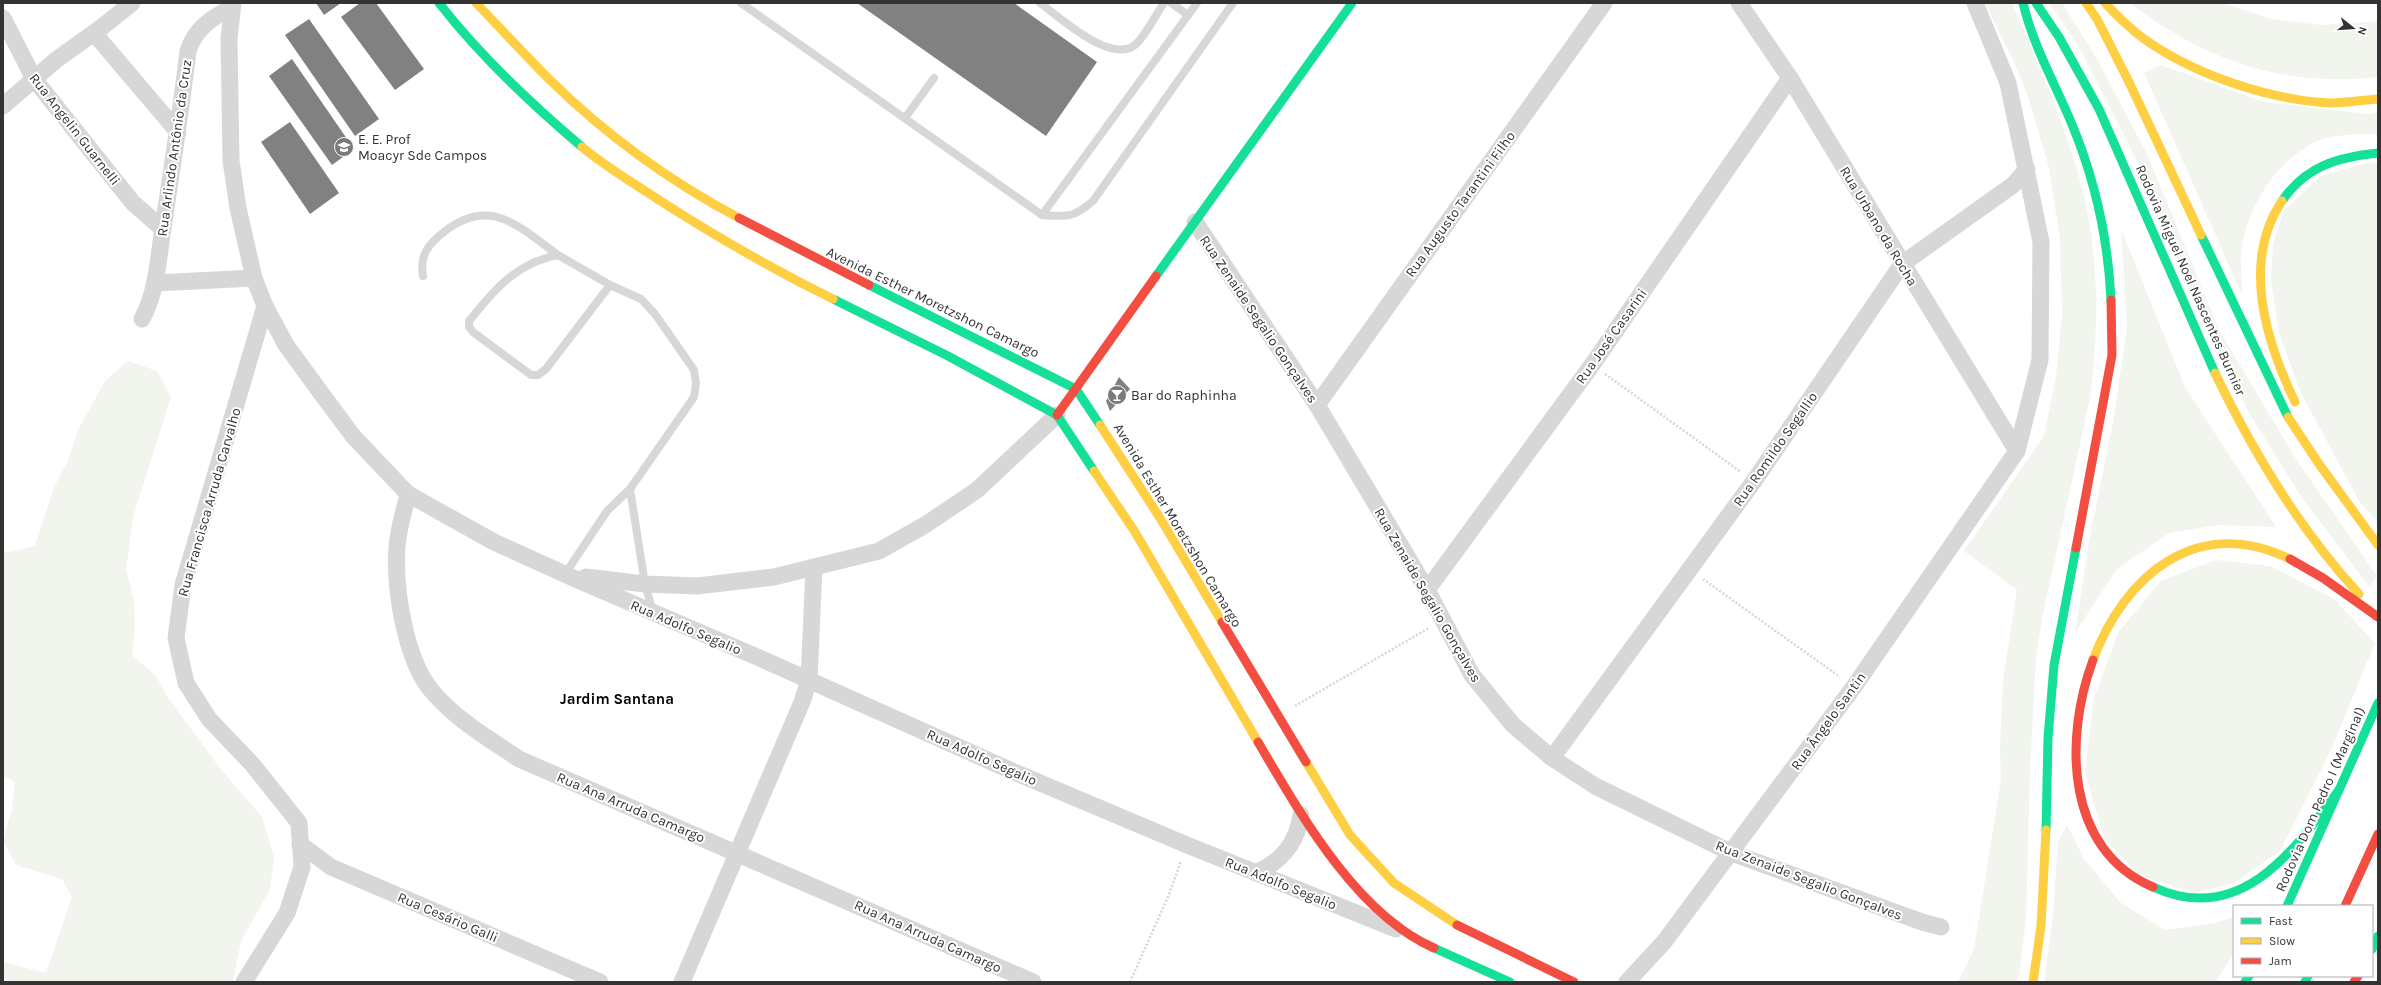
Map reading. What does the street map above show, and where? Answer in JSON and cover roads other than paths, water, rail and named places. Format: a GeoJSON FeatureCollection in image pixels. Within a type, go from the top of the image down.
{"type":"FeatureCollection","features":[{"type":"Feature","properties":{"kind":"main road"},"geometry":{"type":"LineString","coordinates":[[439,3],[459,29],[530,102],[601,163],[695,223],[784,275],[948,356],[1057,414],[1135,532],[1301,815],[1337,864],[1364,895],[1403,932],[1422,943],[1510,982]]}},
{"type":"Feature","properties":{"kind":"main road","name":"Avenida Esther Moretzshon Camargo"},"geometry":{"type":"LineString","coordinates":[[476,3],[551,81],[619,140],[705,200],[798,250],[1076,389],[1160,518],[1277,716],[1350,835],[1394,883],[1445,919],[1484,940],[1574,982]]}},
{"type":"Feature","properties":{"kind":"main road"},"geometry":{"type":"LineString","coordinates":[[1057,414],[1352,3]]}},
{"type":"Feature","properties":{"kind":"main road"},"geometry":{"type":"LineString","coordinates":[[2023,3],[2029,27],[2086,163],[2103,222],[2113,310],[2112,356],[2054,665],[2048,738],[2045,865],[2041,926],[2033,982]]}},
{"type":"Feature","properties":{"kind":"main road","name":"Rodovia Miguel Noel Nascentes Burnier"},"geometry":{"type":"LineString","coordinates":[[2036,3],[2072,56],[2105,119],[2162,249],[2181,298],[2239,421],[2269,473],[2320,549],[2378,617]]}},
{"type":"Feature","properties":{"kind":"main road","name":"Rodovia Miguel Noel Nascentes Burnier"},"geometry":{"type":"LineString","coordinates":[[2086,3],[2097,19],[2129,82],[2282,407],[2359,521],[2378,544]]}},
{"type":"Feature","properties":{"kind":"main road"},"geometry":{"type":"LineString","coordinates":[[2105,3],[2132,30],[2172,57],[2227,82],[2322,103],[2378,99]]}},
{"type":"Feature","properties":{"kind":"main road"},"geometry":{"type":"LineString","coordinates":[[2301,413],[2290,393],[2268,335],[2260,285],[2260,258],[2266,229],[2278,202],[2296,182],[2320,165],[2353,155],[2378,153]]}},
{"type":"Feature","properties":{"kind":"main road"},"geometry":{"type":"LineString","coordinates":[[2315,440],[2359,521]]}},
{"type":"Feature","properties":{"kind":"main road"},"geometry":{"type":"LineString","coordinates":[[2340,790],[2295,848],[2275,868],[2237,890],[2212,898],[2182,898],[2131,878],[2109,858],[2090,829],[2080,794],[2076,748],[2080,707],[2096,648],[2112,615],[2134,589],[2157,567],[2188,550],[2216,543],[2238,544],[2272,550],[2349,595],[2378,617]]}},
{"type":"Feature","properties":{"kind":"main road","name":"Rodovia Dom Pedro I (Marginal)"},"geometry":{"type":"LineString","coordinates":[[2286,905],[2312,854],[2378,703]]}},
{"type":"Feature","properties":{"kind":"main road"},"geometry":{"type":"LineString","coordinates":[[2345,905],[2378,834]]}},
{"type":"Feature","properties":{"kind":"main road"},"geometry":{"type":"LineString","coordinates":[[2373,947],[2378,936]]}},
{"type":"Feature","properties":{"kind":"street"},"geometry":{"type":"LineString","coordinates":[[3,106],[56,60],[132,3]]}},
{"type":"Feature","properties":{"kind":"street","name":"Rua Augusto Tarantini Filho"},"geometry":{"type":"LineString","coordinates":[[1317,405],[1604,3]]}},
{"type":"Feature","properties":{"kind":"street","name":"Rua Urbano da Rocha"},"geometry":{"type":"LineString","coordinates":[[1739,3],[1790,78],[2017,451]]}},
{"type":"Feature","properties":{"kind":"street"},"geometry":{"type":"LineString","coordinates":[[1975,3],[2008,83],[2042,242],[2040,360],[2017,451]]}},
{"type":"Feature","properties":{"kind":"street","name":"Rua Arlindo Antônio da Cruz"},"geometry":{"type":"LineString","coordinates":[[145,314],[155,283],[178,132],[188,51],[192,39],[208,21],[232,5]]}},
{"type":"Feature","properties":{"kind":"street","name":"Rua Adolfo Segalio"},"geometry":{"type":"LineString","coordinates":[[232,5],[229,100],[231,161],[238,208],[254,278],[265,306],[286,345],[353,436],[408,494],[494,542],[1012,771],[1187,845],[1403,932]]}},
{"type":"Feature","properties":{"kind":"street","name":"Rua Angelin Guarnelli"},"geometry":{"type":"LineString","coordinates":[[3,18],[34,80],[133,203],[163,229]]}},
{"type":"Feature","properties":{"kind":"street"},"geometry":{"type":"LineString","coordinates":[[94,33],[178,132]]}},
{"type":"Feature","properties":{"kind":"street","name":"Rua José Casarini"},"geometry":{"type":"LineString","coordinates":[[1427,590],[1592,365],[1790,78]]}},
{"type":"Feature","properties":{"kind":"street","name":"Rua Romildo Segallio"},"geometry":{"type":"LineString","coordinates":[[1552,758],[1754,481],[1902,264],[2013,185],[2027,169]]}},
{"type":"Feature","properties":{"kind":"street","name":"Rua Zenaide Segalio Gonçalves"},"geometry":{"type":"LineString","coordinates":[[1195,222],[1317,405],[1427,590],[1472,675],[1513,725],[1552,758],[1595,786],[1732,853],[1922,922],[1941,927]]}},
{"type":"Feature","properties":{"kind":"street"},"geometry":{"type":"LineString","coordinates":[[155,283],[254,278]]}},
{"type":"Feature","properties":{"kind":"street","name":"Rua Francisca Arruda Carvalho"},"geometry":{"type":"LineString","coordinates":[[244,982],[287,913],[302,867],[299,822],[252,764],[210,719],[186,683],[176,638],[183,584],[265,306]]}},
{"type":"Feature","properties":{"kind":"street"},"geometry":{"type":"LineString","coordinates":[[565,574],[645,584],[697,586],[774,577],[879,551],[925,525],[977,490],[1057,414]]}},
{"type":"Feature","properties":{"kind":"street","name":"Rua Ângelo Santin"},"geometry":{"type":"LineString","coordinates":[[1627,982],[1664,942],[1854,688],[2017,451]]}},
{"type":"Feature","properties":{"kind":"street","name":"Rua Ana Arruda Camargo"},"geometry":{"type":"LineString","coordinates":[[408,494],[397,546],[398,599],[413,656],[430,689],[462,722],[519,759],[1033,982]]}},
{"type":"Feature","properties":{"kind":"street"},"geometry":{"type":"LineString","coordinates":[[682,982],[802,702],[809,680],[814,567]]}},
{"type":"Feature","properties":{"kind":"street"},"geometry":{"type":"LineString","coordinates":[[1256,872],[1271,865],[1285,854],[1299,830],[1301,815]]}},
{"type":"Feature","properties":{"kind":"street","name":"Rua Cesário Galli"},"geometry":{"type":"LineString","coordinates":[[300,844],[331,867],[600,982]]}},
{"type":"Feature","properties":{"kind":"lane"},"geometry":{"type":"LineString","coordinates":[[742,3],[1042,215],[1061,217],[1078,214],[1093,201],[1233,3]]}},
{"type":"Feature","properties":{"kind":"lane"},"geometry":{"type":"LineString","coordinates":[[1040,3],[1102,47],[1122,50],[1136,45],[1164,3]]}},
{"type":"Feature","properties":{"kind":"lane"},"geometry":{"type":"LineString","coordinates":[[1171,3],[1188,15]]}},
{"type":"Feature","properties":{"kind":"lane"},"geometry":{"type":"LineString","coordinates":[[1042,215],[1197,3]]}},
{"type":"Feature","properties":{"kind":"lane"},"geometry":{"type":"LineString","coordinates":[[905,118],[934,78]]}},
{"type":"Feature","properties":{"kind":"lane"},"geometry":{"type":"LineString","coordinates":[[423,276],[421,262],[432,242],[451,225],[477,215],[501,217],[518,225],[558,255],[610,285],[641,299],[655,314],[694,370],[696,384],[694,397],[630,489],[606,511],[565,574]]}},
{"type":"Feature","properties":{"kind":"lane"},"geometry":{"type":"LineString","coordinates":[[558,255],[534,260],[498,285],[469,321],[469,327],[473,332],[531,375],[538,374],[546,369],[610,285]]}},
{"type":"Feature","properties":{"kind":"lane"},"geometry":{"type":"LineString","coordinates":[[630,489],[645,584],[654,613]]}},
{"type":"Feature","properties":{"kind":"place","name":"E. E. Prof Moacyr Sde Campos"},"geometry":{"type":"Point","coordinates":[344,147]}},
{"type":"Feature","properties":{"kind":"place","name":"Bar do Raphinha"},"geometry":{"type":"Point","coordinates":[1117,395]}},
{"type":"Feature","properties":{"kind":"district","name":"Jardim Santana"},"geometry":{"type":"Point","coordinates":[617,699]}}]}
